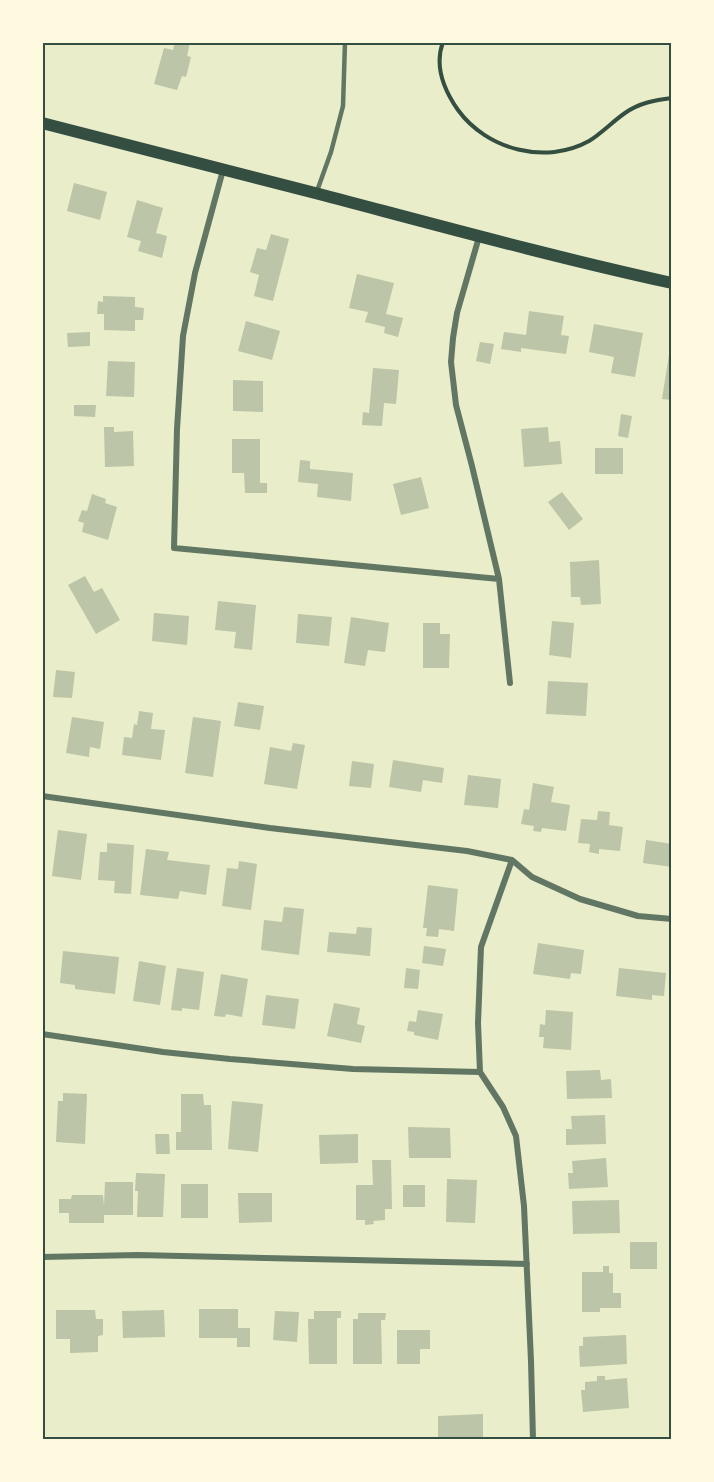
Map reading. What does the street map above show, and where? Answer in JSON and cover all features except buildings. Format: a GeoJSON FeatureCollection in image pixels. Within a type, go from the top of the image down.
{"type":"FeatureCollection","features":[{"type":"Feature","properties":{"kind":"main road"},"geometry":{"type":"LineString","coordinates":[[42,123],[479,237],[672,283]]}},
{"type":"Feature","properties":{"kind":"street"},"geometry":{"type":"LineString","coordinates":[[223,170],[195,273],[183,336],[177,429],[174,548],[499,579]]}},
{"type":"Feature","properties":{"kind":"street"},"geometry":{"type":"LineString","coordinates":[[479,237],[457,313],[451,362],[456,405],[499,579],[510,683]]}},
{"type":"Feature","properties":{"kind":"street"},"geometry":{"type":"LineString","coordinates":[[42,796],[270,828],[467,851],[512,860],[532,877],[580,899],[638,916],[672,919]]}},
{"type":"Feature","properties":{"kind":"street"},"geometry":{"type":"LineString","coordinates":[[512,860],[481,947],[478,1023],[480,1072],[503,1107],[516,1136],[524,1206],[533,1440]]}},
{"type":"Feature","properties":{"kind":"street"},"geometry":{"type":"LineString","coordinates":[[42,1034],[163,1052],[230,1059],[353,1069],[480,1072]]}},
{"type":"Feature","properties":{"kind":"street"},"geometry":{"type":"LineString","coordinates":[[42,1257],[150,1255],[527,1264]]}},
{"type":"Feature","properties":{"kind":"lane"},"geometry":{"type":"LineString","coordinates":[[316,193],[331,152],[343,106],[345,42]]}},
{"type":"Feature","properties":{"kind":"path"},"geometry":{"type":"LineString","coordinates":[[443,42],[439,64],[442,81],[460,113],[489,138],[524,152],[548,153],[568,149],[588,141],[634,107],[658,99],[672,98]]}}]}
